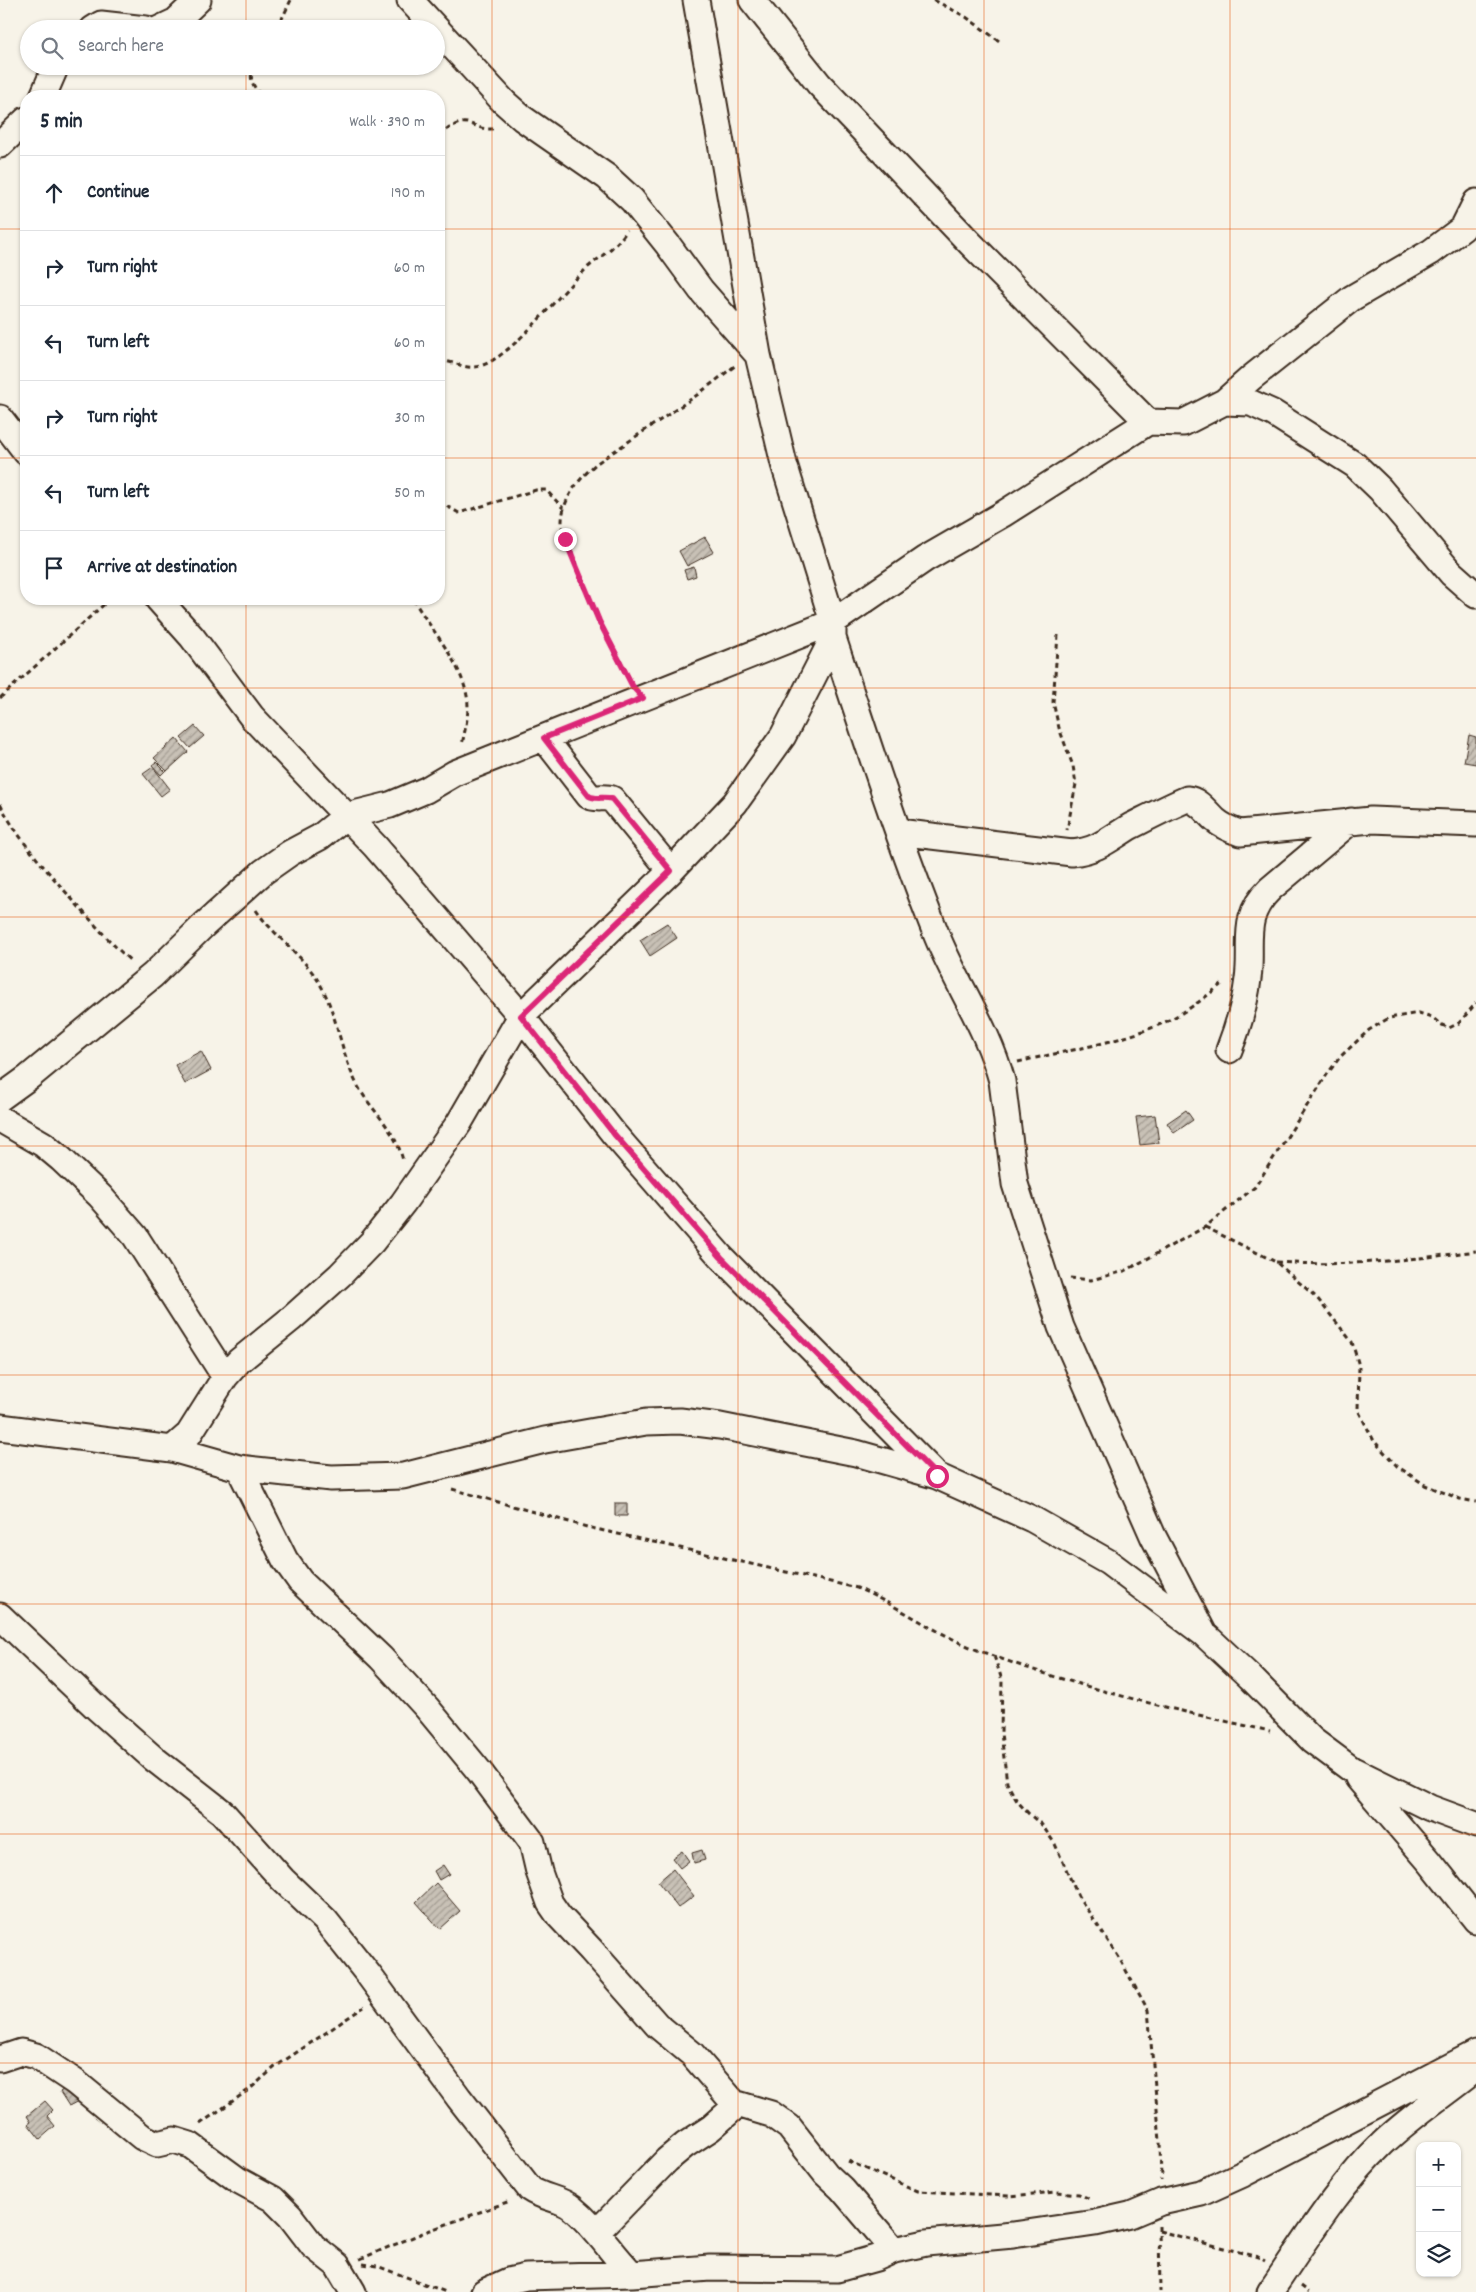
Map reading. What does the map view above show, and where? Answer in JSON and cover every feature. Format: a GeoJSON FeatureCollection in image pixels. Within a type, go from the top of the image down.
{"type":"FeatureCollection","features":[{"type":"Feature","properties":{"kind":"street"},"geometry":{"type":"LineString","coordinates":[[177,20],[198,0]]}},
{"type":"Feature","properties":{"kind":"street"},"geometry":{"type":"LineString","coordinates":[[410,0],[429,20]]}},
{"type":"Feature","properties":{"kind":"street"},"geometry":{"type":"LineString","coordinates":[[696,0],[756,353],[784,464],[833,630],[898,832],[938,937],[988,1039],[998,1066],[1002,1081],[1015,1184],[1061,1327],[1153,1536],[1204,1634]]}},
{"type":"Feature","properties":{"kind":"street"},"geometry":{"type":"LineString","coordinates":[[752,0],[819,84],[970,243],[1148,422]]}},
{"type":"Feature","properties":{"kind":"street"},"geometry":{"type":"LineString","coordinates":[[445,37],[512,109],[607,177],[639,210],[701,290],[756,353]]}},
{"type":"Feature","properties":{"kind":"street"},"geometry":{"type":"LineString","coordinates":[[46,90],[52,75]]}},
{"type":"Feature","properties":{"kind":"street"},"geometry":{"type":"LineString","coordinates":[[0,145],[20,126]]}},
{"type":"Feature","properties":{"kind":"street"},"geometry":{"type":"LineString","coordinates":[[0,1098],[29,1077],[153,975],[243,890],[290,853],[320,837],[346,816],[390,805],[426,790],[455,773],[643,698],[833,630],[925,559],[1003,514],[1148,422],[1183,422],[1224,402],[1251,378],[1352,298],[1431,252],[1463,228],[1476,202]]}},
{"type":"Feature","properties":{"kind":"street"},"geometry":{"type":"LineString","coordinates":[[1224,402],[1251,403],[1272,413],[1355,465],[1380,489],[1451,573],[1476,595]]}},
{"type":"Feature","properties":{"kind":"street"},"geometry":{"type":"LineString","coordinates":[[0,418],[20,444]]}},
{"type":"Feature","properties":{"kind":"street"},"geometry":{"type":"LineString","coordinates":[[163,605],[192,637],[252,717],[382,853],[521,1016],[614,1134],[721,1257],[937,1476]]}},
{"type":"Feature","properties":{"kind":"street"},"geometry":{"type":"LineString","coordinates":[[172,1449],[189,1434],[225,1377],[257,1345],[292,1318],[340,1275],[385,1226],[458,1123],[521,1016],[671,871],[735,803],[783,736],[833,630]]}},
{"type":"Feature","properties":{"kind":"street"},"geometry":{"type":"LineString","coordinates":[[544,738],[589,796],[612,799],[671,871]]}},
{"type":"Feature","properties":{"kind":"street"},"geometry":{"type":"LineString","coordinates":[[898,832],[1072,853],[1089,851],[1105,844],[1130,827],[1187,799],[1198,803],[1228,830],[1240,833],[1388,819],[1476,824]]}},
{"type":"Feature","properties":{"kind":"street"},"geometry":{"type":"LineString","coordinates":[[1229,1050],[1241,1018],[1246,994],[1253,911],[1260,898],[1351,821]]}},
{"type":"Feature","properties":{"kind":"street"},"geometry":{"type":"LineString","coordinates":[[0,1119],[43,1144],[61,1159],[100,1196],[135,1236],[225,1377]]}},
{"type":"Feature","properties":{"kind":"street"},"geometry":{"type":"LineString","coordinates":[[0,1427],[172,1449],[238,1468],[331,1478],[365,1479],[403,1476],[544,1440],[646,1422],[680,1421],[720,1426],[856,1453],[937,1476],[1032,1519],[1108,1562],[1204,1634],[1250,1677],[1312,1740],[1350,1769],[1430,1808],[1476,1825]]}},
{"type":"Feature","properties":{"kind":"street"},"geometry":{"type":"LineString","coordinates":[[238,1468],[285,1560],[300,1581],[381,1658],[427,1708],[479,1771],[532,1842],[550,1903],[559,1916],[657,2025],[692,2054],[737,2105],[772,2114],[789,2127],[894,2250]]}},
{"type":"Feature","properties":{"kind":"street"},"geometry":{"type":"LineString","coordinates":[[3,1626],[152,1758],[222,1812],[283,1880],[333,1929],[458,2098],[526,2184],[535,2192],[570,2206],[597,2232],[632,2274]]}},
{"type":"Feature","properties":{"kind":"street"},"geometry":{"type":"LineString","coordinates":[[1350,1769],[1430,1862],[1476,1920]]}},
{"type":"Feature","properties":{"kind":"street"},"geometry":{"type":"LineString","coordinates":[[0,2059],[21,2052],[36,2056],[75,2082],[142,2137],[157,2144],[178,2140],[190,2145],[238,2180],[273,2199],[290,2216],[312,2246],[341,2265],[353,2292]]}},
{"type":"Feature","properties":{"kind":"street"},"geometry":{"type":"LineString","coordinates":[[484,2292],[508,2281],[526,2277],[632,2274],[710,2268],[837,2269],[876,2258],[894,2250],[926,2243],[1040,2231],[1130,2215],[1161,2202],[1201,2193],[1244,2174],[1476,2053]]}},
{"type":"Feature","properties":{"kind":"street"},"geometry":{"type":"LineString","coordinates":[[1270,2292],[1310,2232],[1344,2187],[1378,2148],[1476,2069]]}},
{"type":"Feature","properties":{"kind":"street"},"geometry":{"type":"LineString","coordinates":[[597,2232],[667,2160],[685,2145],[711,2128],[737,2105]]}},
{"type":"Feature","properties":{"kind":"path"},"geometry":{"type":"LineString","coordinates":[[281,20],[291,0]]}},
{"type":"Feature","properties":{"kind":"path"},"geometry":{"type":"LineString","coordinates":[[934,0],[966,17],[1002,43]]}},
{"type":"Feature","properties":{"kind":"path"},"geometry":{"type":"LineString","coordinates":[[251,75],[251,83],[256,90]]}},
{"type":"Feature","properties":{"kind":"path"},"geometry":{"type":"LineString","coordinates":[[445,132],[457,123],[470,122],[483,128],[495,129],[506,124],[512,109]]}},
{"type":"Feature","properties":{"kind":"path"},"geometry":{"type":"LineString","coordinates":[[445,362],[474,368],[486,364],[497,357],[520,338],[586,269],[623,238],[639,210]]}},
{"type":"Feature","properties":{"kind":"path"},"geometry":{"type":"LineString","coordinates":[[643,698],[633,687],[599,621],[561,528],[563,508],[585,474],[597,463],[756,353]]}},
{"type":"Feature","properties":{"kind":"path"},"geometry":{"type":"LineString","coordinates":[[445,505],[459,513],[536,490],[546,490],[563,508]]}},
{"type":"Feature","properties":{"kind":"path"},"geometry":{"type":"LineString","coordinates":[[0,698],[103,605]]}},
{"type":"Feature","properties":{"kind":"path"},"geometry":{"type":"LineString","coordinates":[[417,605],[455,664],[468,697],[468,720],[455,773]]}},
{"type":"Feature","properties":{"kind":"path"},"geometry":{"type":"LineString","coordinates":[[1056,851],[1066,831],[1076,784],[1073,766],[1059,728],[1054,702],[1058,635]]}},
{"type":"Feature","properties":{"kind":"path"},"geometry":{"type":"LineString","coordinates":[[0,804],[14,830],[32,854],[110,943],[134,964],[153,975]]}},
{"type":"Feature","properties":{"kind":"path"},"geometry":{"type":"LineString","coordinates":[[243,890],[258,914],[317,979],[329,1005],[353,1075],[362,1092],[400,1146],[405,1166]]}},
{"type":"Feature","properties":{"kind":"path"},"geometry":{"type":"LineString","coordinates":[[998,1066],[1109,1040],[1157,1026],[1203,1000],[1228,979]]}},
{"type":"Feature","properties":{"kind":"path"},"geometry":{"type":"LineString","coordinates":[[1044,1276],[1091,1280],[1125,1270],[1205,1227],[1255,1187],[1328,1073],[1340,1057],[1369,1030],[1389,1018],[1419,1013],[1432,1017],[1448,1028],[1459,1023],[1476,1003]]}},
{"type":"Feature","properties":{"kind":"path"},"geometry":{"type":"LineString","coordinates":[[1205,1227],[1276,1262],[1317,1298],[1352,1342],[1359,1366],[1358,1410],[1374,1441],[1398,1466],[1426,1485],[1460,1499],[1476,1502]]}},
{"type":"Feature","properties":{"kind":"path"},"geometry":{"type":"LineString","coordinates":[[1276,1262],[1318,1265],[1476,1251]]}},
{"type":"Feature","properties":{"kind":"path"},"geometry":{"type":"LineString","coordinates":[[446,1487],[588,1526],[857,1588],[886,1601],[978,1650],[1038,1670],[1191,1714],[1275,1732]]}},
{"type":"Feature","properties":{"kind":"path"},"geometry":{"type":"LineString","coordinates":[[994,1655],[1002,1680],[1001,1733],[1007,1782],[1017,1801],[1042,1825],[1055,1844],[1078,1896],[1122,1963],[1148,2010],[1160,2142],[1160,2292]]}},
{"type":"Feature","properties":{"kind":"path"},"geometry":{"type":"LineString","coordinates":[[178,2140],[244,2094],[275,2067],[384,1996]]}},
{"type":"Feature","properties":{"kind":"path"},"geometry":{"type":"LineString","coordinates":[[840,2157],[918,2191],[961,2195],[1009,2196],[1057,2192],[1079,2194],[1094,2201]]}},
{"type":"Feature","properties":{"kind":"path"},"geometry":{"type":"LineString","coordinates":[[341,2265],[499,2204],[522,2198],[546,2196]]}},
{"type":"Feature","properties":{"kind":"path"},"geometry":{"type":"LineString","coordinates":[[1130,2215],[1159,2231],[1258,2257],[1284,2272]]}},
{"type":"Feature","properties":{"kind":"path"},"geometry":{"type":"LineString","coordinates":[[341,2265],[368,2264],[377,2266],[446,2292]]}},
{"type":"Feature","properties":{"kind":"building"},"geometry":{"type":"Polygon","coordinates":[[[705,537],[714,552],[687,566],[679,551],[705,537]]]}},
{"type":"Feature","properties":{"kind":"building"},"geometry":{"type":"Polygon","coordinates":[[[694,567],[696,576],[687,579],[684,570],[694,567]]]}},
{"type":"Feature","properties":{"kind":"building"},"geometry":{"type":"Polygon","coordinates":[[[195,726],[204,736],[190,748],[181,738],[195,726]]]}},
{"type":"Feature","properties":{"kind":"building"},"geometry":{"type":"Polygon","coordinates":[[[1469,735],[1476,737],[1476,764],[1464,762],[1469,735]]]}},
{"type":"Feature","properties":{"kind":"building"},"geometry":{"type":"Polygon","coordinates":[[[176,738],[188,752],[167,771],[154,758],[176,738]]]}},
{"type":"Feature","properties":{"kind":"building"},"geometry":{"type":"Polygon","coordinates":[[[156,762],[165,771],[161,775],[152,765],[156,762]]]}},
{"type":"Feature","properties":{"kind":"building"},"geometry":{"type":"Polygon","coordinates":[[[153,767],[170,789],[161,796],[143,774],[153,767]]]}},
{"type":"Feature","properties":{"kind":"building"},"geometry":{"type":"Polygon","coordinates":[[[667,923],[677,938],[650,956],[640,940],[667,923]]]}},
{"type":"Feature","properties":{"kind":"building"},"geometry":{"type":"Polygon","coordinates":[[[201,1051],[211,1070],[185,1084],[175,1065],[201,1051]]]}},
{"type":"Feature","properties":{"kind":"building"},"geometry":{"type":"Polygon","coordinates":[[[1186,1110],[1193,1120],[1174,1133],[1167,1123],[1186,1110]]]}},
{"type":"Feature","properties":{"kind":"building"},"geometry":{"type":"Polygon","coordinates":[[[1155,1115],[1159,1143],[1140,1145],[1136,1117],[1155,1115]]]}},
{"type":"Feature","properties":{"kind":"building"},"geometry":{"type":"Polygon","coordinates":[[[615,1503],[627,1503],[627,1516],[615,1516],[615,1503]]]}},
{"type":"Feature","properties":{"kind":"building"},"geometry":{"type":"Polygon","coordinates":[[[702,1850],[705,1860],[694,1863],[692,1853],[702,1850]]]}},
{"type":"Feature","properties":{"kind":"building"},"geometry":{"type":"Polygon","coordinates":[[[682,1851],[689,1861],[680,1868],[672,1858],[682,1851]]]}},
{"type":"Feature","properties":{"kind":"building"},"geometry":{"type":"Polygon","coordinates":[[[443,1865],[449,1874],[439,1880],[434,1871],[443,1865]]]}},
{"type":"Feature","properties":{"kind":"building"},"geometry":{"type":"Polygon","coordinates":[[[673,1869],[694,1896],[678,1908],[658,1882],[673,1869]]]}},
{"type":"Feature","properties":{"kind":"building"},"geometry":{"type":"Polygon","coordinates":[[[436,1883],[460,1911],[440,1929],[416,1902],[436,1883]]]}},
{"type":"Feature","properties":{"kind":"building"},"geometry":{"type":"Polygon","coordinates":[[[68,2086],[78,2101],[69,2106],[60,2092],[68,2086]]]}},
{"type":"Feature","properties":{"kind":"building"},"geometry":{"type":"Polygon","coordinates":[[[45,2101],[53,2110],[47,2116],[55,2126],[40,2139],[28,2124],[31,2122],[27,2116],[45,2101]]]}},
{"type":"Feature","properties":{"kind":"route"},"geometry":{"type":"LineString","coordinates":[[565,539],[599,621],[622,662],[633,687],[643,698],[544,738],[589,796],[612,799],[671,871],[521,1016],[614,1134],[721,1257],[937,1476]]}}]}
